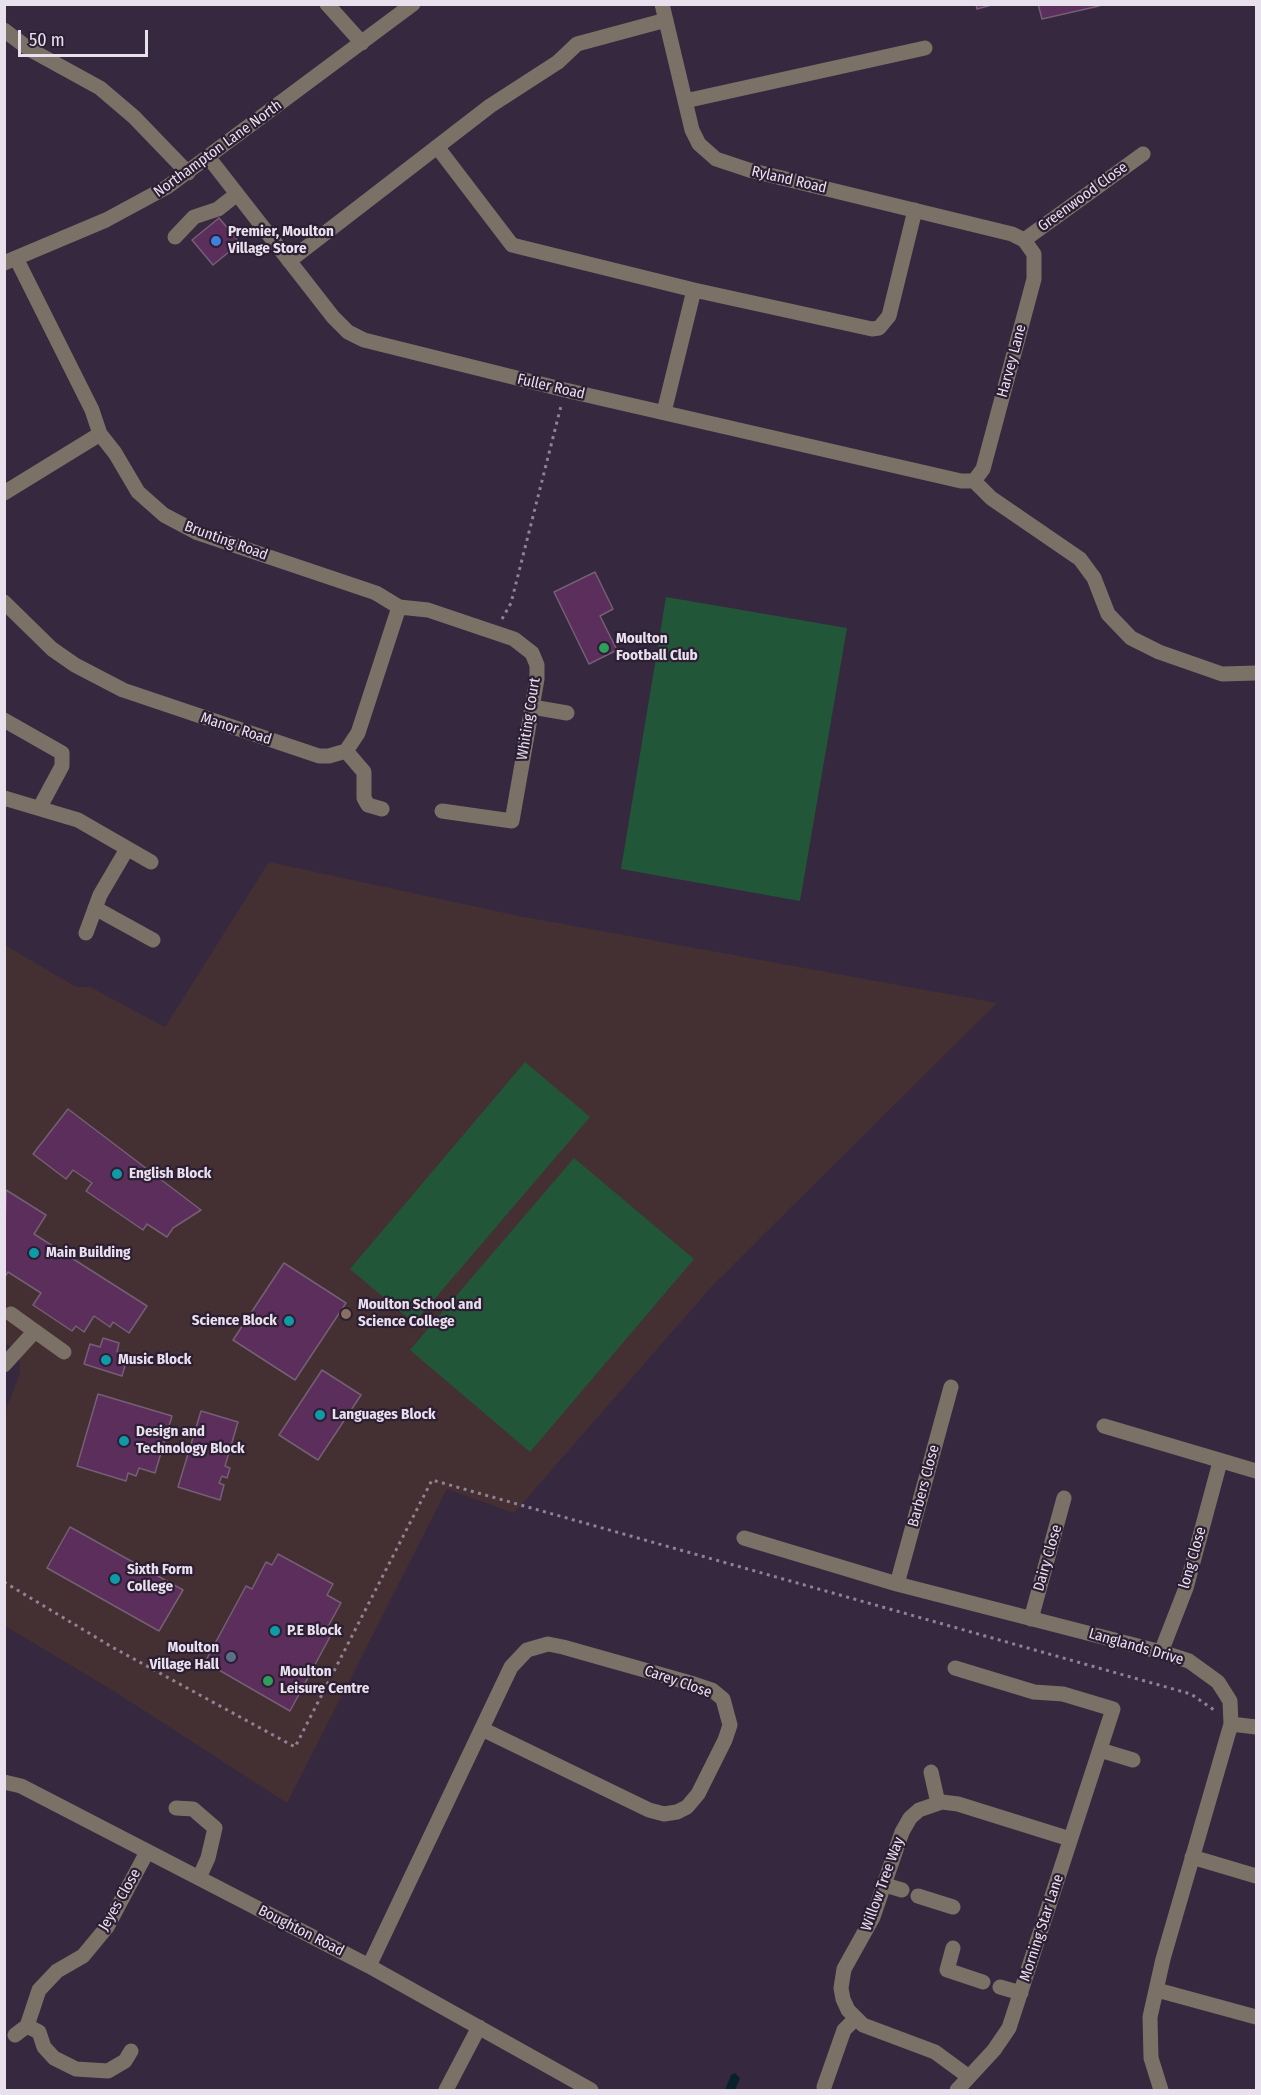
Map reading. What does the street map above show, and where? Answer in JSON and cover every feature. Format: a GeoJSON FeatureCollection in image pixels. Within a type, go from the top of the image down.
{"type":"FeatureCollection","features":[{"type":"Feature","properties":{"kind":"street"},"geometry":{"type":"LineString","coordinates":[[327,4],[362,43]]}},
{"type":"Feature","properties":{"kind":"street","name":"Northampton Lane North"},"geometry":{"type":"LineString","coordinates":[[10,261],[106,220],[156,194],[188,173],[413,4]]}},
{"type":"Feature","properties":{"kind":"street","name":"Ryland Road"},"geometry":{"type":"LineString","coordinates":[[662,4],[685,101],[699,144],[707,153],[722,162],[1012,234],[1024,240]]}},
{"type":"Feature","properties":{"kind":"street"},"geometry":{"type":"LineString","coordinates":[[289,261],[490,106],[558,62],[577,44],[666,21]]}},
{"type":"Feature","properties":{"kind":"street"},"geometry":{"type":"LineString","coordinates":[[4,30],[29,49],[100,88],[134,117],[188,173]]}},
{"type":"Feature","properties":{"kind":"street"},"geometry":{"type":"LineString","coordinates":[[685,101],[925,48]]}},
{"type":"Feature","properties":{"kind":"street"},"geometry":{"type":"LineString","coordinates":[[438,148],[512,245],[694,290],[861,327],[879,328],[889,316],[915,210]]}},
{"type":"Feature","properties":{"kind":"street","name":"Greenwood Close"},"geometry":{"type":"LineString","coordinates":[[1024,240],[1143,154]]}},
{"type":"Feature","properties":{"kind":"street","name":"Fuller Road"},"geometry":{"type":"LineString","coordinates":[[208,158],[333,316],[348,332],[364,340],[566,390],[961,481],[974,481]]}},
{"type":"Feature","properties":{"kind":"street"},"geometry":{"type":"LineString","coordinates":[[175,237],[194,217],[218,209],[237,194]]}},
{"type":"Feature","properties":{"kind":"street","name":"Harvey Lane"},"geometry":{"type":"LineString","coordinates":[[974,481],[983,469],[1034,279],[1034,254],[1024,240]]}},
{"type":"Feature","properties":{"kind":"street","name":"Brunting Road"},"geometry":{"type":"LineString","coordinates":[[10,261],[92,410],[100,434],[116,453],[138,492],[178,524],[198,533],[376,592],[399,607]]}},
{"type":"Feature","properties":{"kind":"street"},"geometry":{"type":"LineString","coordinates":[[664,412],[694,290]]}},
{"type":"Feature","properties":{"kind":"street"},"geometry":{"type":"LineString","coordinates":[[4,492],[100,434]]}},
{"type":"Feature","properties":{"kind":"street"},"geometry":{"type":"LineString","coordinates":[[974,481],[991,498],[1080,559],[1094,578],[1108,614],[1131,638],[1159,652],[1222,674],[1257,673]]}},
{"type":"Feature","properties":{"kind":"street","name":"Manor Road"},"geometry":{"type":"LineString","coordinates":[[4,602],[52,649],[75,665],[123,690],[319,756],[329,756],[346,751]]}},
{"type":"Feature","properties":{"kind":"street"},"geometry":{"type":"LineString","coordinates":[[382,808],[368,805],[363,798],[364,772],[346,751],[358,733],[399,607]]}},
{"type":"Feature","properties":{"kind":"street","name":"Whiting Court"},"geometry":{"type":"LineString","coordinates":[[399,607],[428,610],[523,644],[532,653],[537,665],[537,679],[512,821],[442,811]]}},
{"type":"Feature","properties":{"kind":"street"},"geometry":{"type":"LineString","coordinates":[[532,707],[567,713]]}},
{"type":"Feature","properties":{"kind":"street"},"geometry":{"type":"LineString","coordinates":[[4,720],[62,753],[62,766],[40,807]]}},
{"type":"Feature","properties":{"kind":"street"},"geometry":{"type":"LineString","coordinates":[[4,798],[78,820],[151,862]]}},
{"type":"Feature","properties":{"kind":"street"},"geometry":{"type":"LineString","coordinates":[[86,933],[95,908],[127,849]]}},
{"type":"Feature","properties":{"kind":"street"},"geometry":{"type":"LineString","coordinates":[[95,908],[153,940]]}},
{"type":"Feature","properties":{"kind":"street"},"geometry":{"type":"LineString","coordinates":[[11,1314],[64,1352]]}},
{"type":"Feature","properties":{"kind":"street"},"geometry":{"type":"LineString","coordinates":[[4,1365],[35,1331]]}},
{"type":"Feature","properties":{"kind":"street","name":"Barbers Close"},"geometry":{"type":"LineString","coordinates":[[897,1584],[951,1387]]}},
{"type":"Feature","properties":{"kind":"street"},"geometry":{"type":"LineString","coordinates":[[1104,1426],[1220,1462],[1257,1471]]}},
{"type":"Feature","properties":{"kind":"street","name":"long Close"},"geometry":{"type":"LineString","coordinates":[[1161,1652],[1186,1588],[1220,1462]]}},
{"type":"Feature","properties":{"kind":"street","name":"Dairy Close"},"geometry":{"type":"LineString","coordinates":[[1031,1619],[1064,1497]]}},
{"type":"Feature","properties":{"kind":"street","name":"Langlands Drive"},"geometry":{"type":"LineString","coordinates":[[744,1538],[897,1584],[1161,1652],[1188,1661],[1218,1683],[1230,1701],[1231,1724],[1192,1857],[1157,1990],[1148,2038],[1151,2058],[1161,2091]]}},
{"type":"Feature","properties":{"kind":"street","name":"Carey Close"},"geometry":{"type":"LineString","coordinates":[[369,1966],[511,1667],[527,1650],[548,1644],[712,1690],[723,1699],[730,1725],[698,1794],[687,1807],[677,1812],[664,1814],[649,1810],[482,1729]]}},
{"type":"Feature","properties":{"kind":"street","name":"Morning Star Lane"},"geometry":{"type":"LineString","coordinates":[[955,1668],[1034,1692],[1063,1694],[1113,1709],[1021,1993],[1003,2039],[957,2091]]}},
{"type":"Feature","properties":{"kind":"street"},"geometry":{"type":"LineString","coordinates":[[1231,1724],[1257,1727]]}},
{"type":"Feature","properties":{"kind":"street"},"geometry":{"type":"LineString","coordinates":[[1100,1750],[1133,1760]]}},
{"type":"Feature","properties":{"kind":"street"},"geometry":{"type":"LineString","coordinates":[[931,1772],[938,1803],[958,1804],[1070,1839]]}},
{"type":"Feature","properties":{"kind":"street","name":"Boughton Road"},"geometry":{"type":"LineString","coordinates":[[4,1782],[21,1786],[369,1966],[591,2091]]}},
{"type":"Feature","properties":{"kind":"street","name":"Willow Tree Way"},"geometry":{"type":"LineString","coordinates":[[855,2019],[843,1999],[841,1978],[869,1926],[907,1822],[919,1810],[938,1803]]}},
{"type":"Feature","properties":{"kind":"street"},"geometry":{"type":"LineString","coordinates":[[176,1808],[193,1809],[215,1828],[208,1858],[199,1878]]}},
{"type":"Feature","properties":{"kind":"street","name":"Jeyes Close"},"geometry":{"type":"LineString","coordinates":[[131,2052],[124,2061],[108,2071],[86,2072],[65,2066],[27,2031],[39,1990],[57,1971],[73,1964],[89,1950],[118,1910],[147,1852]]}},
{"type":"Feature","properties":{"kind":"street"},"geometry":{"type":"LineString","coordinates":[[1192,1857],[1257,1876]]}},
{"type":"Feature","properties":{"kind":"street"},"geometry":{"type":"LineString","coordinates":[[885,1885],[902,1890]]}},
{"type":"Feature","properties":{"kind":"street"},"geometry":{"type":"LineString","coordinates":[[918,1896],[952,1907]]}},
{"type":"Feature","properties":{"kind":"street"},"geometry":{"type":"LineString","coordinates":[[953,1948],[947,1970],[983,1982]]}},
{"type":"Feature","properties":{"kind":"street"},"geometry":{"type":"LineString","coordinates":[[1000,1987],[1021,1993]]}},
{"type":"Feature","properties":{"kind":"street"},"geometry":{"type":"LineString","coordinates":[[1157,1990],[1257,2017]]}},
{"type":"Feature","properties":{"kind":"street"},"geometry":{"type":"LineString","coordinates":[[824,2087],[844,2030],[855,2019],[875,2031],[935,2052],[969,2077]]}},
{"type":"Feature","properties":{"kind":"street"},"geometry":{"type":"LineString","coordinates":[[446,2091],[478,2027]]}},
{"type":"Feature","properties":{"kind":"path"},"geometry":{"type":"LineString","coordinates":[[495,633],[511,603],[566,390]]}},
{"type":"Feature","properties":{"kind":"path"},"geometry":{"type":"LineString","coordinates":[[4,1582],[112,1647],[295,1747],[432,1480],[1191,1694]]}},
{"type":"Feature","properties":{"kind":"shaded area","name":"Moulton School and Science College"},"geometry":{"type":"Polygon","coordinates":[[[269,862],[519,916],[997,1003],[713,1285],[514,1513],[447,1489],[287,1803],[109,1688],[5,1626],[4,1415],[20,1373],[19,1351],[4,1343],[5,945],[76,987],[90,987],[165,1027],[269,862]]]}},
{"type":"Feature","properties":{"kind":"green space"},"geometry":{"type":"Polygon","coordinates":[[[666,597],[847,628],[800,901],[621,869],[666,597]]]}},
{"type":"Feature","properties":{"kind":"green space"},"geometry":{"type":"Polygon","coordinates":[[[525,1062],[590,1117],[414,1323],[350,1269],[525,1062]]]}},
{"type":"Feature","properties":{"kind":"green space"},"geometry":{"type":"Polygon","coordinates":[[[574,1158],[694,1259],[530,1452],[410,1350],[574,1158]]]}},
{"type":"Feature","properties":{"kind":"water"},"geometry":{"type":"Polygon","coordinates":[[[735,2073],[740,2078],[735,2090],[725,2090],[731,2075],[735,2073]]]}},
{"type":"Feature","properties":{"kind":"building"},"geometry":{"type":"Polygon","coordinates":[[[976,4],[995,4],[977,9],[976,4]]]}},
{"type":"Feature","properties":{"kind":"building"},"geometry":{"type":"Polygon","coordinates":[[[1038,4],[1099,4],[1099,6],[1042,19],[1038,4]]]}},
{"type":"Feature","properties":{"kind":"building","name":"Premier, Moulton Village Store"},"geometry":{"type":"Polygon","coordinates":[[[219,218],[240,243],[213,265],[192,240],[219,218]]]}},
{"type":"Feature","properties":{"kind":"building"},"geometry":{"type":"Polygon","coordinates":[[[595,572],[613,609],[600,616],[617,650],[589,664],[554,592],[595,572]]]}},
{"type":"Feature","properties":{"kind":"building","name":"English Block"},"geometry":{"type":"Polygon","coordinates":[[[68,1109],[201,1210],[173,1228],[167,1237],[147,1224],[143,1230],[86,1191],[92,1183],[73,1170],[66,1179],[33,1154],[68,1109]]]}},
{"type":"Feature","properties":{"kind":"building","name":"Main Building"},"geometry":{"type":"Polygon","coordinates":[[[6,1190],[46,1215],[34,1234],[147,1306],[129,1333],[113,1322],[110,1327],[94,1316],[84,1332],[76,1326],[72,1331],[33,1305],[41,1293],[8,1272],[4,1278],[6,1190]]]}},
{"type":"Feature","properties":{"kind":"building","name":"Science Block"},"geometry":{"type":"Polygon","coordinates":[[[284,1263],[346,1303],[295,1380],[233,1340],[284,1263]]]}},
{"type":"Feature","properties":{"kind":"building","name":"Music Block"},"geometry":{"type":"Polygon","coordinates":[[[103,1338],[119,1343],[117,1352],[128,1355],[122,1376],[84,1364],[90,1344],[100,1347],[103,1338]]]}},
{"type":"Feature","properties":{"kind":"building","name":"Languages Block"},"geometry":{"type":"Polygon","coordinates":[[[322,1370],[361,1395],[318,1460],[279,1435],[322,1370]]]}},
{"type":"Feature","properties":{"kind":"building","name":"Design and Technology Block"},"geometry":{"type":"Polygon","coordinates":[[[98,1394],[172,1416],[155,1473],[139,1468],[136,1476],[128,1473],[126,1481],[77,1466],[98,1394]]]}},
{"type":"Feature","properties":{"kind":"building"},"geometry":{"type":"Polygon","coordinates":[[[201,1411],[238,1422],[225,1466],[230,1468],[227,1478],[222,1476],[219,1483],[224,1485],[220,1500],[178,1487],[201,1411]]]}},
{"type":"Feature","properties":{"kind":"building","name":"Sixth Form College"},"geometry":{"type":"Polygon","coordinates":[[[70,1527],[183,1590],[159,1631],[47,1568],[70,1527]]]}},
{"type":"Feature","properties":{"kind":"building","name":"P.E Block"},"geometry":{"type":"Polygon","coordinates":[[[278,1554],[333,1584],[327,1595],[341,1603],[326,1630],[332,1633],[290,1711],[205,1662],[246,1586],[252,1589],[266,1562],[272,1565],[278,1554]]]}},
{"type":"Feature","properties":{"kind":"place","name":"Premier, Moulton Village Store"},"geometry":{"type":"Point","coordinates":[216,241]}},
{"type":"Feature","properties":{"kind":"place","name":"Moulton Football Club"},"geometry":{"type":"Point","coordinates":[604,648]}},
{"type":"Feature","properties":{"kind":"place","name":"English Block"},"geometry":{"type":"Point","coordinates":[117,1174]}},
{"type":"Feature","properties":{"kind":"place","name":"Main Building"},"geometry":{"type":"Point","coordinates":[34,1253]}},
{"type":"Feature","properties":{"kind":"place","name":"Moulton School and Science College"},"geometry":{"type":"Point","coordinates":[346,1314]}},
{"type":"Feature","properties":{"kind":"place","name":"Science Block"},"geometry":{"type":"Point","coordinates":[289,1321]}},
{"type":"Feature","properties":{"kind":"place","name":"Music Block"},"geometry":{"type":"Point","coordinates":[106,1360]}},
{"type":"Feature","properties":{"kind":"place","name":"Languages Block"},"geometry":{"type":"Point","coordinates":[320,1415]}},
{"type":"Feature","properties":{"kind":"place","name":"Design and Technology Block"},"geometry":{"type":"Point","coordinates":[124,1441]}},
{"type":"Feature","properties":{"kind":"place","name":"Sixth Form College"},"geometry":{"type":"Point","coordinates":[115,1579]}},
{"type":"Feature","properties":{"kind":"place","name":"P.E Block"},"geometry":{"type":"Point","coordinates":[275,1631]}},
{"type":"Feature","properties":{"kind":"place","name":"Moulton Village Hall"},"geometry":{"type":"Point","coordinates":[231,1657]}},
{"type":"Feature","properties":{"kind":"place","name":"Moulton Leisure Centre"},"geometry":{"type":"Point","coordinates":[268,1681]}}]}
